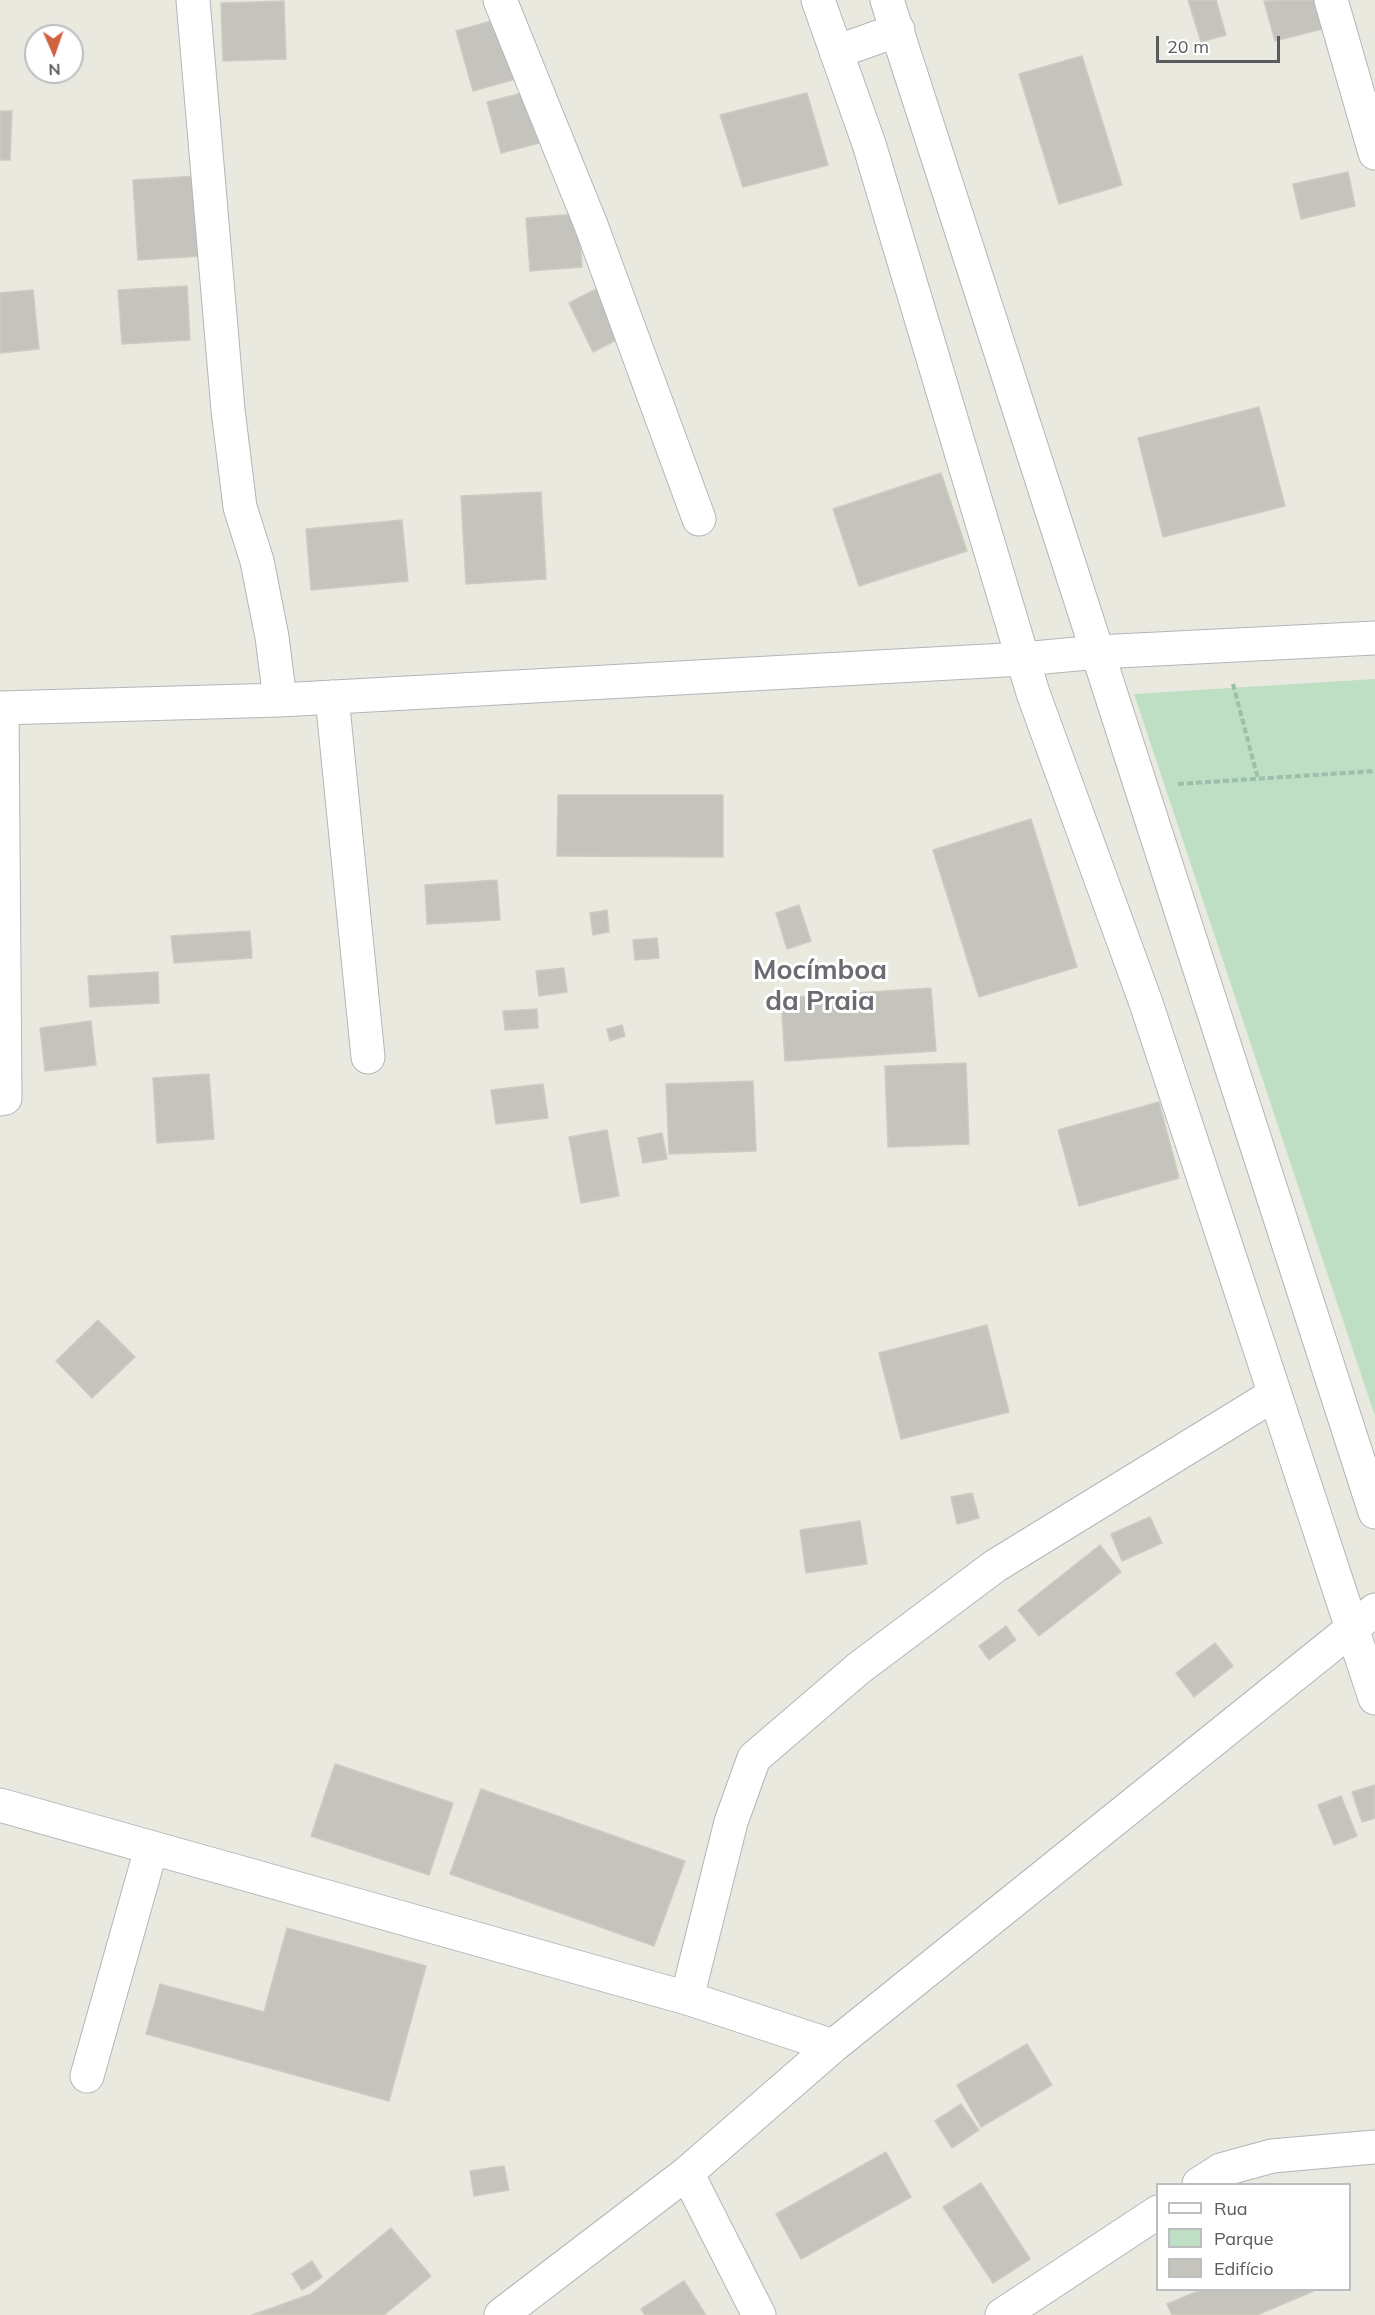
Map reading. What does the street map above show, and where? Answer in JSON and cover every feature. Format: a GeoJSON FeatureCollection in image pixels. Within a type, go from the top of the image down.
{"type":"FeatureCollection","features":[{"type":"Feature","properties":{"kind":"street"},"geometry":{"type":"LineString","coordinates":[[193,0],[233,453],[240,507],[257,561],[272,637],[280,700]]}},
{"type":"Feature","properties":{"kind":"street"},"geometry":{"type":"LineString","coordinates":[[500,0],[591,225],[699,519]]}},
{"type":"Feature","properties":{"kind":"street"},"geometry":{"type":"LineString","coordinates":[[818,0],[869,144],[1033,693],[1146,1003],[1275,1394],[1363,1619],[1375,1698]]}},
{"type":"Feature","properties":{"kind":"street"},"geometry":{"type":"LineString","coordinates":[[887,0],[1375,1512]]}},
{"type":"Feature","properties":{"kind":"street"},"geometry":{"type":"LineString","coordinates":[[1331,0],[1375,153]]}},
{"type":"Feature","properties":{"kind":"street"},"geometry":{"type":"LineString","coordinates":[[836,52],[898,30]]}},
{"type":"Feature","properties":{"kind":"street"},"geometry":{"type":"LineString","coordinates":[[0,1099],[5,1098],[1,708],[280,700],[1375,638]]}},
{"type":"Feature","properties":{"kind":"street"},"geometry":{"type":"LineString","coordinates":[[332,697],[368,1056]]}},
{"type":"Feature","properties":{"kind":"street"},"geometry":{"type":"LineString","coordinates":[[687,1998],[731,1822],[754,1758],[859,1668],[995,1566],[1275,1394]]}},
{"type":"Feature","properties":{"kind":"street"},"geometry":{"type":"LineString","coordinates":[[501,2315],[687,2173],[833,2046],[1363,1619]]}},
{"type":"Feature","properties":{"kind":"street"},"geometry":{"type":"LineString","coordinates":[[0,1805],[687,1998],[833,2046]]}},
{"type":"Feature","properties":{"kind":"street"},"geometry":{"type":"LineString","coordinates":[[87,2076],[151,1849]]}},
{"type":"Feature","properties":{"kind":"street"},"geometry":{"type":"LineString","coordinates":[[1201,2183],[1221,2170],[1272,2156],[1375,2147]]}},
{"type":"Feature","properties":{"kind":"street"},"geometry":{"type":"LineString","coordinates":[[687,2173],[759,2315]]}},
{"type":"Feature","properties":{"kind":"street"},"geometry":{"type":"LineString","coordinates":[[1002,2315],[1156,2213]]}},
{"type":"Feature","properties":{"kind":"path"},"geometry":{"type":"LineString","coordinates":[[1222,646],[1258,779]]}},
{"type":"Feature","properties":{"kind":"path"},"geometry":{"type":"LineString","coordinates":[[1141,786],[1375,771]]}},
{"type":"Feature","properties":{"kind":"green space"},"geometry":{"type":"Polygon","coordinates":[[[1375,679],[1375,1416],[1134,694],[1375,679]]]}},
{"type":"Feature","properties":{"kind":"building"},"geometry":{"type":"Polygon","coordinates":[[[1188,0],[1216,0],[1226,35],[1201,42],[1188,0]]]}},
{"type":"Feature","properties":{"kind":"building"},"geometry":{"type":"Polygon","coordinates":[[[1314,0],[1322,29],[1275,41],[1264,1],[1314,0]]]}},
{"type":"Feature","properties":{"kind":"building"},"geometry":{"type":"Polygon","coordinates":[[[284,1],[286,59],[223,61],[221,3],[284,1]]]}},
{"type":"Feature","properties":{"kind":"building"},"geometry":{"type":"Polygon","coordinates":[[[498,19],[516,79],[473,91],[456,31],[498,19]]]}},
{"type":"Feature","properties":{"kind":"building"},"geometry":{"type":"Polygon","coordinates":[[[1082,56],[1122,185],[1059,204],[1019,74],[1082,56]]]}},
{"type":"Feature","properties":{"kind":"building"},"geometry":{"type":"Polygon","coordinates":[[[534,90],[547,141],[501,153],[487,102],[534,90]]]}},
{"type":"Feature","properties":{"kind":"building"},"geometry":{"type":"Polygon","coordinates":[[[807,93],[828,165],[743,187],[720,115],[807,93]]]}},
{"type":"Feature","properties":{"kind":"building"},"geometry":{"type":"Polygon","coordinates":[[[0,111],[12,111],[10,160],[0,160],[0,111]]]}},
{"type":"Feature","properties":{"kind":"building"},"geometry":{"type":"Polygon","coordinates":[[[1348,172],[1355,206],[1301,219],[1293,184],[1348,172]]]}},
{"type":"Feature","properties":{"kind":"building"},"geometry":{"type":"Polygon","coordinates":[[[198,176],[202,256],[138,260],[133,180],[198,176]]]}},
{"type":"Feature","properties":{"kind":"building"},"geometry":{"type":"Polygon","coordinates":[[[578,214],[582,267],[530,271],[526,218],[578,214]]]}},
{"type":"Feature","properties":{"kind":"building"},"geometry":{"type":"Polygon","coordinates":[[[604,285],[628,334],[593,352],[569,303],[604,285]]]}},
{"type":"Feature","properties":{"kind":"building"},"geometry":{"type":"Polygon","coordinates":[[[187,286],[190,340],[122,344],[118,290],[187,286]]]}},
{"type":"Feature","properties":{"kind":"building"},"geometry":{"type":"Polygon","coordinates":[[[33,290],[39,349],[0,353],[0,293],[33,290]]]}},
{"type":"Feature","properties":{"kind":"building"},"geometry":{"type":"Polygon","coordinates":[[[1259,407],[1285,506],[1163,537],[1138,438],[1259,407]]]}},
{"type":"Feature","properties":{"kind":"building"},"geometry":{"type":"Polygon","coordinates":[[[941,473],[967,551],[859,586],[833,509],[941,473]]]}},
{"type":"Feature","properties":{"kind":"building"},"geometry":{"type":"Polygon","coordinates":[[[541,492],[546,579],[466,584],[461,496],[541,492]]]}},
{"type":"Feature","properties":{"kind":"building"},"geometry":{"type":"Polygon","coordinates":[[[402,520],[408,581],[311,590],[306,529],[402,520]]]}},
{"type":"Feature","properties":{"kind":"building"},"geometry":{"type":"Polygon","coordinates":[[[558,795],[723,795],[723,857],[557,856],[558,795]]]}},
{"type":"Feature","properties":{"kind":"building"},"geometry":{"type":"Polygon","coordinates":[[[1031,819],[1077,967],[979,997],[933,850],[1031,819]]]}},
{"type":"Feature","properties":{"kind":"building"},"geometry":{"type":"Polygon","coordinates":[[[497,880],[500,920],[427,924],[425,885],[497,880]]]}},
{"type":"Feature","properties":{"kind":"building"},"geometry":{"type":"Polygon","coordinates":[[[799,905],[811,941],[787,949],[776,913],[799,905]]]}},
{"type":"Feature","properties":{"kind":"building"},"geometry":{"type":"Polygon","coordinates":[[[607,910],[609,932],[593,935],[590,913],[607,910]]]}},
{"type":"Feature","properties":{"kind":"building"},"geometry":{"type":"Polygon","coordinates":[[[250,931],[252,958],[174,963],[171,936],[250,931]]]}},
{"type":"Feature","properties":{"kind":"building"},"geometry":{"type":"Polygon","coordinates":[[[657,938],[659,958],[635,960],[633,940],[657,938]]]}},
{"type":"Feature","properties":{"kind":"building"},"geometry":{"type":"Polygon","coordinates":[[[564,968],[567,992],[539,996],[536,971],[564,968]]]}},
{"type":"Feature","properties":{"kind":"building"},"geometry":{"type":"Polygon","coordinates":[[[158,972],[159,1003],[90,1007],[88,976],[158,972]]]}},
{"type":"Feature","properties":{"kind":"building"},"geometry":{"type":"Polygon","coordinates":[[[931,988],[936,1051],[785,1061],[781,998],[931,988]]]}},
{"type":"Feature","properties":{"kind":"building"},"geometry":{"type":"Polygon","coordinates":[[[537,1009],[538,1028],[505,1030],[503,1011],[537,1009]]]}},
{"type":"Feature","properties":{"kind":"building"},"geometry":{"type":"Polygon","coordinates":[[[91,1021],[96,1065],[45,1071],[40,1028],[91,1021]]]}},
{"type":"Feature","properties":{"kind":"building"},"geometry":{"type":"Polygon","coordinates":[[[622,1025],[625,1036],[610,1041],[607,1029],[622,1025]]]}},
{"type":"Feature","properties":{"kind":"building"},"geometry":{"type":"Polygon","coordinates":[[[966,1063],[969,1144],[888,1147],[885,1066],[966,1063]]]}},
{"type":"Feature","properties":{"kind":"building"},"geometry":{"type":"Polygon","coordinates":[[[209,1074],[214,1139],[157,1143],[153,1078],[209,1074]]]}},
{"type":"Feature","properties":{"kind":"building"},"geometry":{"type":"Polygon","coordinates":[[[753,1081],[756,1151],[669,1154],[666,1084],[753,1081]]]}},
{"type":"Feature","properties":{"kind":"building"},"geometry":{"type":"Polygon","coordinates":[[[543,1084],[548,1118],[496,1124],[491,1090],[543,1084]]]}},
{"type":"Feature","properties":{"kind":"building"},"geometry":{"type":"Polygon","coordinates":[[[1159,1102],[1179,1178],[1079,1206],[1058,1130],[1159,1102]]]}},
{"type":"Feature","properties":{"kind":"building"},"geometry":{"type":"Polygon","coordinates":[[[607,1130],[619,1196],[581,1203],[569,1137],[607,1130]]]}},
{"type":"Feature","properties":{"kind":"building"},"geometry":{"type":"Polygon","coordinates":[[[662,1133],[667,1159],[643,1163],[638,1138],[662,1133]]]}},
{"type":"Feature","properties":{"kind":"building"},"geometry":{"type":"Polygon","coordinates":[[[98,1320],[135,1357],[92,1398],[56,1361],[98,1320]]]}},
{"type":"Feature","properties":{"kind":"building"},"geometry":{"type":"Polygon","coordinates":[[[987,1325],[1009,1412],[901,1439],[879,1353],[987,1325]]]}},
{"type":"Feature","properties":{"kind":"building"},"geometry":{"type":"Polygon","coordinates":[[[972,1493],[979,1518],[957,1524],[951,1497],[972,1493]]]}},
{"type":"Feature","properties":{"kind":"building"},"geometry":{"type":"Polygon","coordinates":[[[1150,1517],[1162,1543],[1122,1561],[1111,1534],[1150,1517]]]}},
{"type":"Feature","properties":{"kind":"building"},"geometry":{"type":"Polygon","coordinates":[[[860,1521],[867,1564],[806,1573],[800,1530],[860,1521]]]}},
{"type":"Feature","properties":{"kind":"building"},"geometry":{"type":"Polygon","coordinates":[[[1100,1545],[1121,1572],[1039,1636],[1018,1610],[1100,1545]]]}},
{"type":"Feature","properties":{"kind":"building"},"geometry":{"type":"Polygon","coordinates":[[[1006,1626],[1016,1640],[989,1660],[979,1646],[1006,1626]]]}},
{"type":"Feature","properties":{"kind":"building"},"geometry":{"type":"Polygon","coordinates":[[[1215,1643],[1233,1666],[1194,1697],[1176,1673],[1215,1643]]]}},
{"type":"Feature","properties":{"kind":"building"},"geometry":{"type":"Polygon","coordinates":[[[335,1764],[453,1803],[429,1875],[311,1836],[335,1764]]]}},
{"type":"Feature","properties":{"kind":"building"},"geometry":{"type":"Polygon","coordinates":[[[1375,1785],[1375,1818],[1362,1822],[1352,1792],[1375,1785]]]}},
{"type":"Feature","properties":{"kind":"building"},"geometry":{"type":"Polygon","coordinates":[[[481,1789],[685,1861],[654,1946],[450,1874],[481,1789]]]}},
{"type":"Feature","properties":{"kind":"building"},"geometry":{"type":"Polygon","coordinates":[[[1341,1796],[1357,1836],[1334,1845],[1318,1805],[1341,1796]]]}},
{"type":"Feature","properties":{"kind":"building"},"geometry":{"type":"Polygon","coordinates":[[[287,1928],[426,1966],[389,2101],[146,2034],[160,1984],[264,2012],[287,1928]]]}},
{"type":"Feature","properties":{"kind":"building"},"geometry":{"type":"Polygon","coordinates":[[[1027,2044],[1052,2085],[981,2127],[957,2085],[1027,2044]]]}},
{"type":"Feature","properties":{"kind":"building"},"geometry":{"type":"Polygon","coordinates":[[[961,2104],[979,2130],[952,2148],[935,2121],[961,2104]]]}},
{"type":"Feature","properties":{"kind":"building"},"geometry":{"type":"Polygon","coordinates":[[[886,2152],[911,2197],[801,2259],[776,2214],[886,2152]]]}},
{"type":"Feature","properties":{"kind":"building"},"geometry":{"type":"Polygon","coordinates":[[[504,2166],[509,2190],[474,2196],[470,2171],[504,2166]]]}},
{"type":"Feature","properties":{"kind":"building"},"geometry":{"type":"Polygon","coordinates":[[[981,2183],[1030,2259],[993,2283],[943,2207],[981,2183]]]}},
{"type":"Feature","properties":{"kind":"building"},"geometry":{"type":"Polygon","coordinates":[[[391,2228],[431,2276],[384,2315],[252,2315],[311,2294],[391,2228]]]}},
{"type":"Feature","properties":{"kind":"building"},"geometry":{"type":"Polygon","coordinates":[[[312,2261],[322,2277],[302,2290],[292,2274],[312,2261]]]}},
{"type":"Feature","properties":{"kind":"building"},"geometry":{"type":"Polygon","coordinates":[[[684,2281],[706,2315],[645,2315],[641,2309],[684,2281]]]}},
{"type":"Feature","properties":{"kind":"building"},"geometry":{"type":"Polygon","coordinates":[[[1199,2291],[1314,2291],[1257,2315],[1172,2315],[1167,2304],[1199,2291]]]}},
{"type":"Feature","properties":{"kind":"district","name":"Mocímboa da Praia"},"geometry":{"type":"Point","coordinates":[820,986]}}]}
